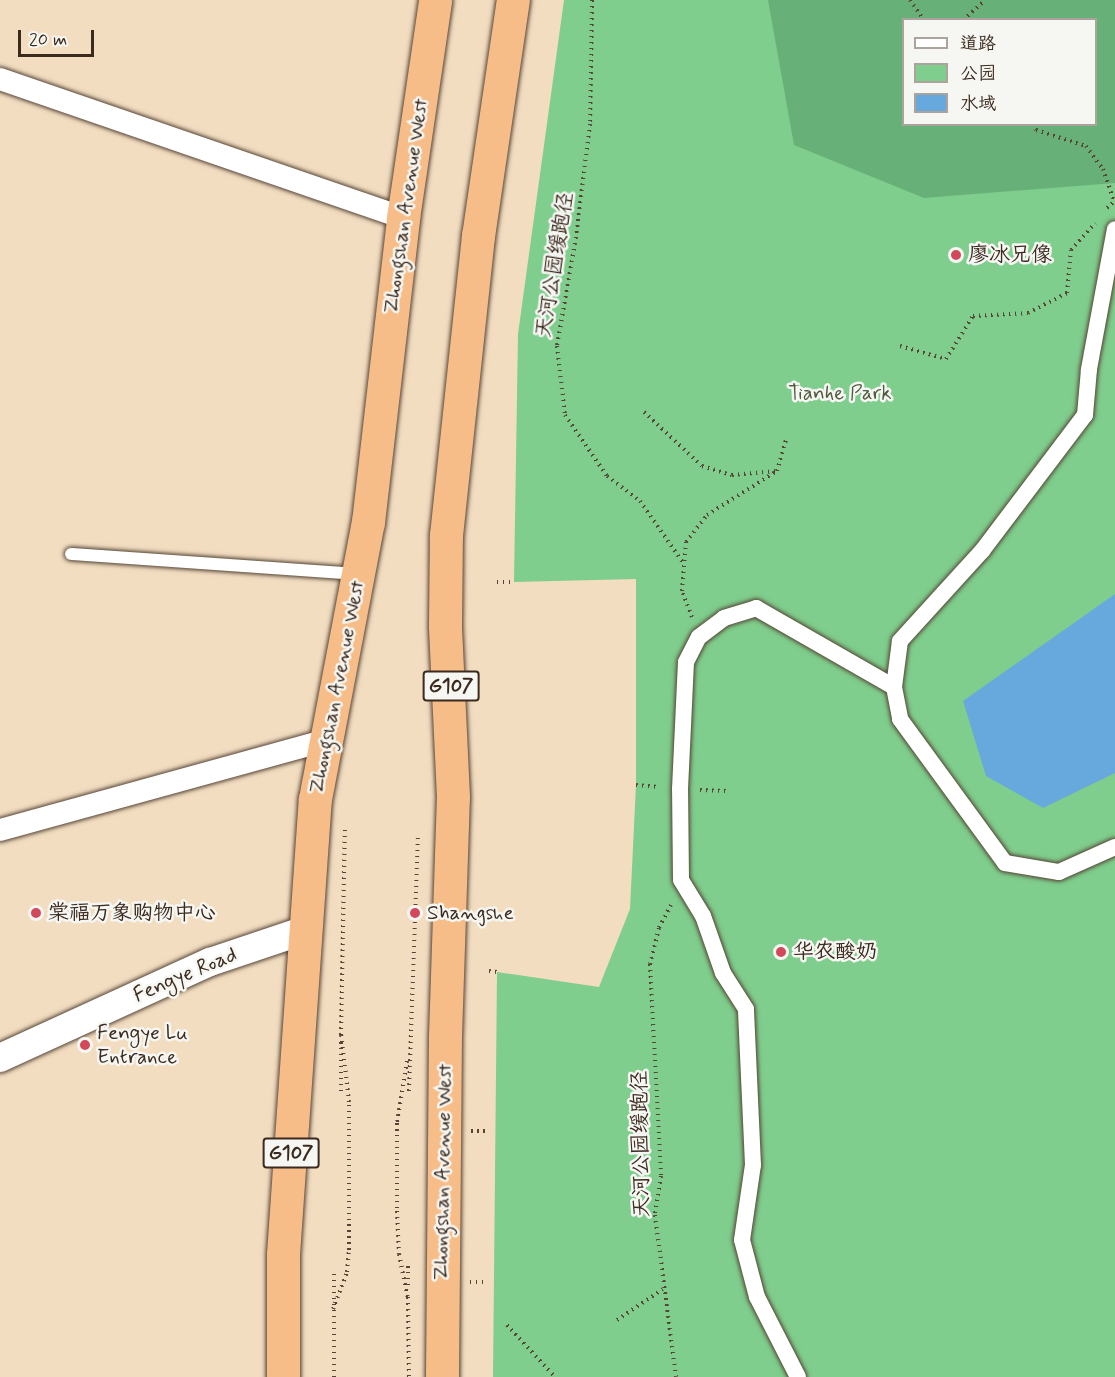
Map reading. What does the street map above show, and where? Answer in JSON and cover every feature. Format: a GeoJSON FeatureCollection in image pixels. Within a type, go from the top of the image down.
{"type":"FeatureCollection","features":[{"type":"Feature","properties":{"kind":"highway","name":"Zhongshan Avenue West"},"geometry":{"type":"LineString","coordinates":[[283,1377],[283,1254],[308,929],[315,799],[324,741],[359,574],[403,218],[435,0]]}},
{"type":"Feature","properties":{"kind":"highway","name":"Zhongshan Avenue West"},"geometry":{"type":"LineString","coordinates":[[442,1377],[444,1072],[453,797],[444,595],[446,535],[478,236],[513,0]]}},
{"type":"Feature","properties":{"kind":"street"},"geometry":{"type":"LineString","coordinates":[[0,80],[403,218]]}},
{"type":"Feature","properties":{"kind":"street"},"geometry":{"type":"LineString","coordinates":[[1115,229],[1089,369],[1085,415],[982,551],[900,641],[894,687],[900,719],[1005,863],[1059,872],[1115,847]]}},
{"type":"Feature","properties":{"kind":"street"},"geometry":{"type":"LineString","coordinates":[[798,1377],[757,1297],[742,1240],[753,1165],[746,1009],[723,973],[703,916],[681,880],[680,789],[686,662],[699,637],[724,618],[756,608],[894,687]]}},
{"type":"Feature","properties":{"kind":"street"},"geometry":{"type":"LineString","coordinates":[[0,830],[324,741]]}},
{"type":"Feature","properties":{"kind":"street","name":"Fengye Road"},"geometry":{"type":"LineString","coordinates":[[0,1058],[210,962],[308,929]]}},
{"type":"Feature","properties":{"kind":"lane"},"geometry":{"type":"LineString","coordinates":[[71,554],[359,574]]}},
{"type":"Feature","properties":{"kind":"path","name":"天河公园缓跑径"},"geometry":{"type":"LineString","coordinates":[[592,0],[590,124],[576,237],[557,346],[565,415],[607,476],[640,501],[684,564]]}},
{"type":"Feature","properties":{"kind":"path"},"geometry":{"type":"LineString","coordinates":[[910,0],[923,18]]}},
{"type":"Feature","properties":{"kind":"path"},"geometry":{"type":"LineString","coordinates":[[965,18],[985,0]]}},
{"type":"Feature","properties":{"kind":"path"},"geometry":{"type":"LineString","coordinates":[[900,346],[946,359],[973,316],[1028,313],[1067,293],[1071,250],[1114,201],[1103,169],[1086,146],[1036,130],[1033,126]]}},
{"type":"Feature","properties":{"kind":"path"},"geometry":{"type":"LineString","coordinates":[[644,412],[702,466],[732,475],[777,471]]}},
{"type":"Feature","properties":{"kind":"path"},"geometry":{"type":"LineString","coordinates":[[699,637],[682,591],[686,542],[707,516],[777,471],[786,439]]}},
{"type":"Feature","properties":{"kind":"path"},"geometry":{"type":"LineString","coordinates":[[497,582],[514,582]]}},
{"type":"Feature","properties":{"kind":"path"},"geometry":{"type":"LineString","coordinates":[[341,1093],[340,1033],[345,830]]}},
{"type":"Feature","properties":{"kind":"path"},"geometry":{"type":"LineString","coordinates":[[409,1091],[418,834]]}},
{"type":"Feature","properties":{"kind":"path","name":"天河公园缓跑径"},"geometry":{"type":"LineString","coordinates":[[676,1377],[655,1215],[661,1176],[650,964],[659,928],[681,880]]}},
{"type":"Feature","properties":{"kind":"path"},"geometry":{"type":"LineString","coordinates":[[489,971],[497,972]]}},
{"type":"Feature","properties":{"kind":"path"},"geometry":{"type":"LineString","coordinates":[[333,1308],[347,1272],[349,1250],[350,1102],[340,1033]]}},
{"type":"Feature","properties":{"kind":"path"},"geometry":{"type":"LineString","coordinates":[[408,1299],[399,1254],[397,1123],[409,1054]]}},
{"type":"Feature","properties":{"kind":"path"},"geometry":{"type":"LineString","coordinates":[[470,1131],[486,1131]]}},
{"type":"Feature","properties":{"kind":"path"},"geometry":{"type":"LineString","coordinates":[[408,1266],[409,1377]]}},
{"type":"Feature","properties":{"kind":"path"},"geometry":{"type":"LineString","coordinates":[[334,1270],[334,1377]]}},
{"type":"Feature","properties":{"kind":"path"},"geometry":{"type":"LineString","coordinates":[[469,1282],[483,1282]]}},
{"type":"Feature","properties":{"kind":"path"},"geometry":{"type":"LineString","coordinates":[[617,1320],[663,1289]]}},
{"type":"Feature","properties":{"kind":"path"},"geometry":{"type":"LineString","coordinates":[[507,1326],[555,1377]]}},
{"type":"Feature","properties":{"kind":"green space","name":"Tianhe Park"},"geometry":{"type":"Polygon","coordinates":[[[564,0],[1115,0],[1115,1377],[493,1377],[497,972],[599,987],[630,909],[636,785],[636,579],[514,582],[518,334],[564,0]]]}},
{"type":"Feature","properties":{"kind":"green space"},"geometry":{"type":"Polygon","coordinates":[[[768,0],[1115,0],[1115,183],[924,198],[794,145],[768,0]]]}},
{"type":"Feature","properties":{"kind":"water"},"geometry":{"type":"Polygon","coordinates":[[[1115,594],[1115,773],[1043,808],[986,776],[963,701],[1115,594]]]}},
{"type":"Feature","properties":{"kind":"place","name":"廖冰兄像"},"geometry":{"type":"Point","coordinates":[956,255]}},
{"type":"Feature","properties":{"kind":"place","name":"棠福万象购物中心"},"geometry":{"type":"Point","coordinates":[36,913]}},
{"type":"Feature","properties":{"kind":"place","name":"Shangshe"},"geometry":{"type":"Point","coordinates":[415,913]}},
{"type":"Feature","properties":{"kind":"place","name":"华农酸奶"},"geometry":{"type":"Point","coordinates":[781,952]}},
{"type":"Feature","properties":{"kind":"place","name":"Fengye Lu Entrance"},"geometry":{"type":"Point","coordinates":[85,1045]}}]}
